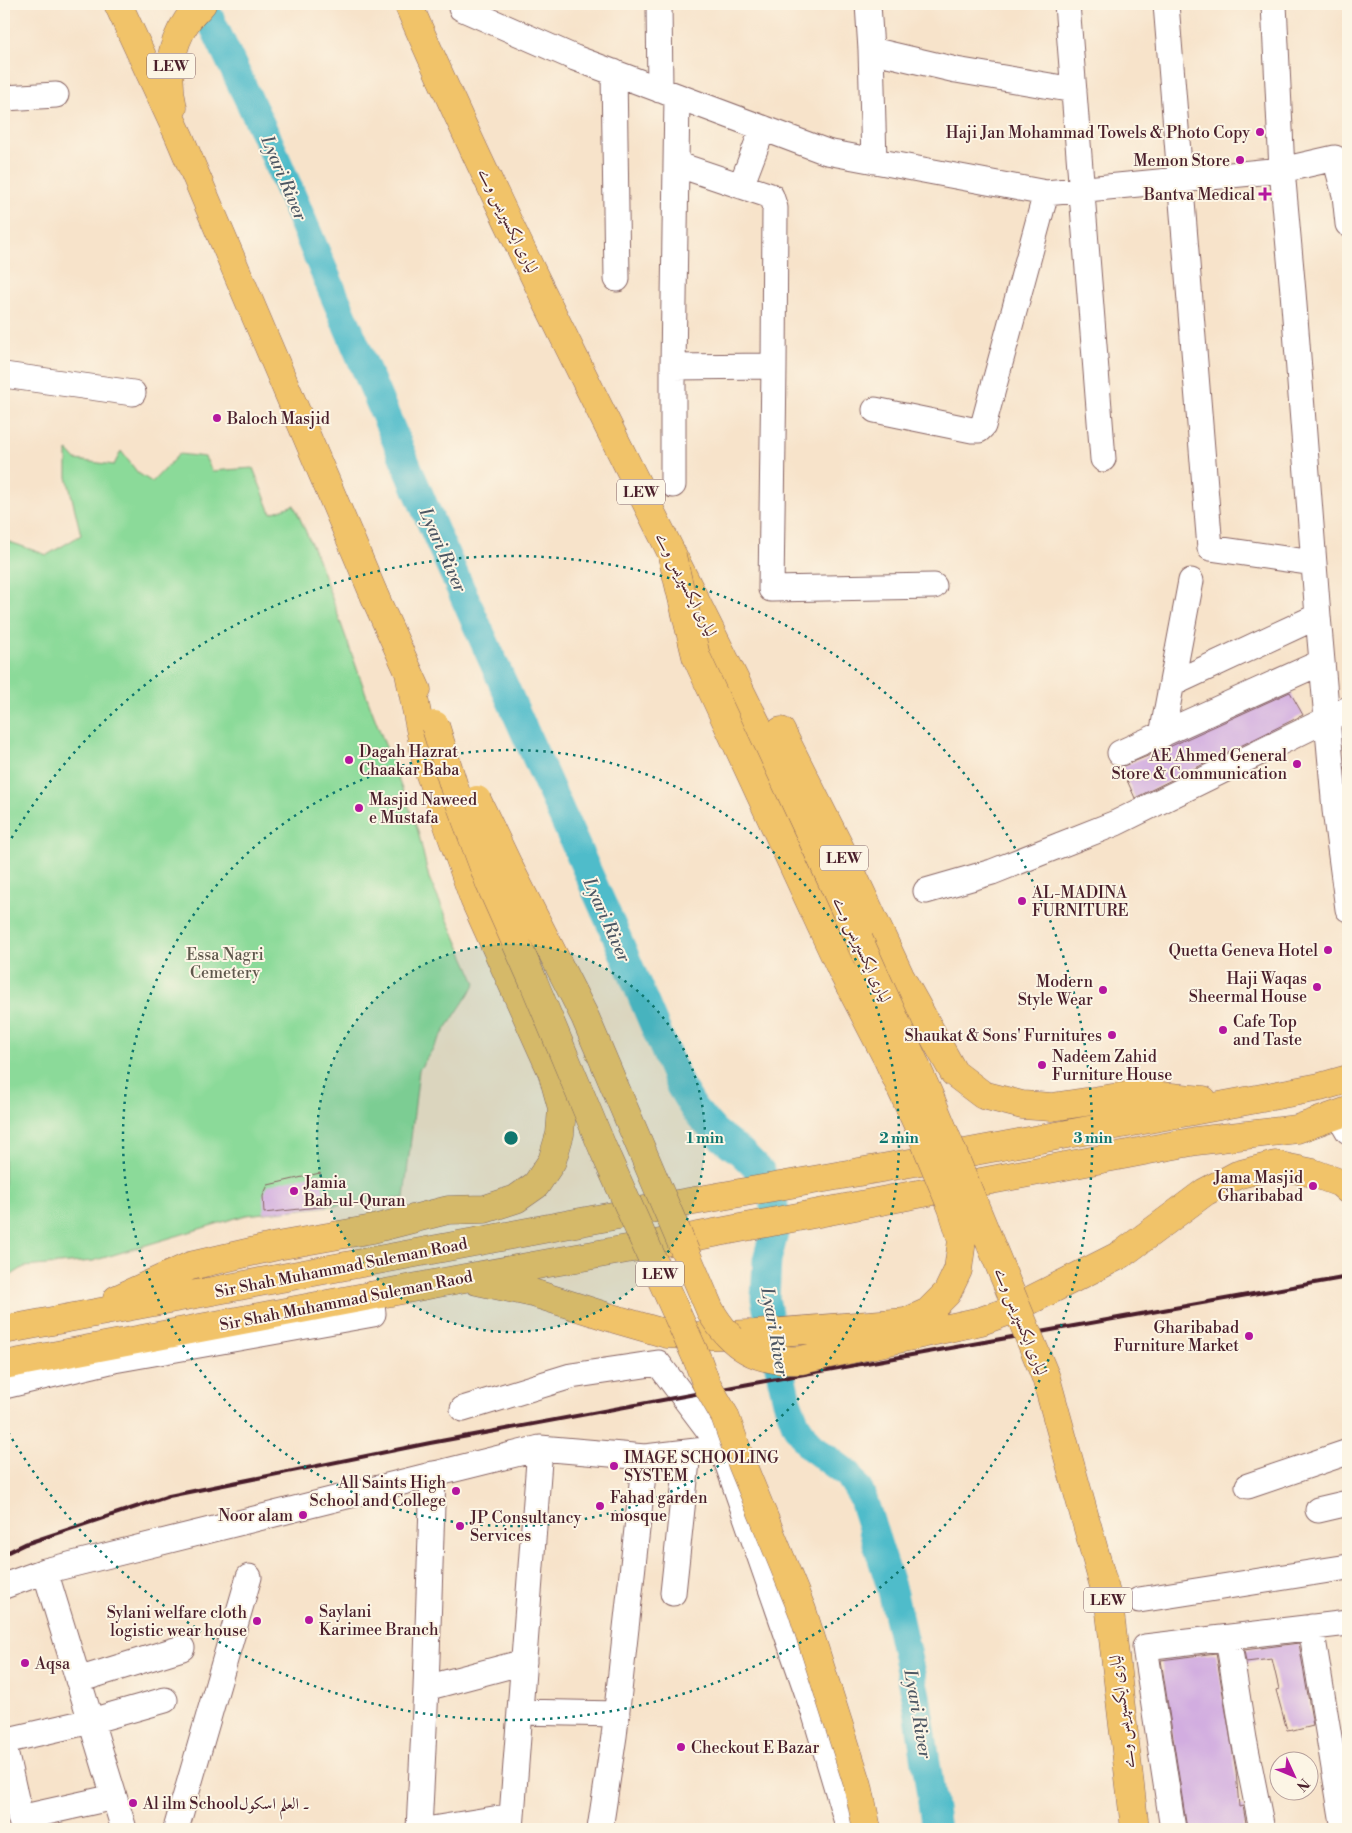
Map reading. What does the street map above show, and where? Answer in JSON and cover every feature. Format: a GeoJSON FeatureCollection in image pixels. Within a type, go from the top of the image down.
{"type":"FeatureCollection","features":[{"type":"Feature","properties":{"kind":"highway","name":"LEW"},"geometry":{"type":"LineString","coordinates":[[118,4],[180,136],[409,673],[435,725],[468,780],[510,869],[585,1017],[710,1310],[719,1327],[738,1346],[769,1359],[782,1361],[801,1360],[980,1321],[1009,1311],[1122,1254],[1204,1192],[1237,1175],[1275,1166],[1313,1173],[1340,1184],[1348,1190]]}},
{"type":"Feature","properties":{"kind":"highway","name":"LEW"},"geometry":{"type":"LineString","coordinates":[[180,136],[169,91],[171,55],[186,22],[202,4]]}},
{"type":"Feature","properties":{"kind":"highway","name":"LEW"},"geometry":{"type":"LineString","coordinates":[[398,4],[425,43]]}},
{"type":"Feature","properties":{"kind":"highway","name":"لیاری ایکسپریس وے"},"geometry":{"type":"LineString","coordinates":[[408,4],[508,219],[672,556],[769,748],[859,940],[929,1095],[1046,1378],[1109,1604],[1135,1829]]}},
{"type":"Feature","properties":{"kind":"highway","name":"LEW"},"geometry":{"type":"LineString","coordinates":[[672,556],[782,732],[843,854],[900,976],[954,1073],[983,1095],[1022,1105],[1052,1107],[1139,1094],[1237,1103]]}},
{"type":"Feature","properties":{"kind":"highway","name":"LEW"},"geometry":{"type":"LineString","coordinates":[[465,1278],[533,1293],[615,1320],[667,1334],[698,1336],[755,1334],[906,1322],[928,1312],[947,1293],[958,1270],[962,1240],[952,1208],[887,1058],[841,969],[696,656],[672,556]]}},
{"type":"Feature","properties":{"kind":"highway","name":"LEW"},"geometry":{"type":"LineString","coordinates":[[74,1317],[190,1266],[277,1246],[373,1229],[448,1210],[485,1209],[516,1199],[536,1185],[552,1161],[560,1134],[562,1108],[552,1072],[474,899],[428,768],[409,673]]}},
{"type":"Feature","properties":{"kind":"highway","name":"LEW"},"geometry":{"type":"LineString","coordinates":[[435,725],[455,790],[490,884],[706,1383],[725,1416],[742,1464],[802,1610],[858,1786],[867,1829]]}},
{"type":"Feature","properties":{"kind":"highway"},"geometry":{"type":"LineString","coordinates":[[1237,1103],[1348,1079]]}},
{"type":"Feature","properties":{"kind":"highway","name":"Sir Shah Muhammad Suleman Road"},"geometry":{"type":"LineString","coordinates":[[4,1330],[677,1204],[1237,1103]]}},
{"type":"Feature","properties":{"kind":"highway"},"geometry":{"type":"LineString","coordinates":[[1237,1175],[1297,1129],[1345,1119]]}},
{"type":"Feature","properties":{"kind":"highway","name":"Sir Shah Muhammad Suleman Raod"},"geometry":{"type":"LineString","coordinates":[[4,1365],[688,1238],[1196,1141],[1297,1129]]}},
{"type":"Feature","properties":{"kind":"street"},"geometry":{"type":"LineString","coordinates":[[462,4],[461,8],[575,58],[827,152],[1046,193],[1282,170],[1335,158],[1346,194],[1348,224]]}},
{"type":"Feature","properties":{"kind":"street"},"geometry":{"type":"LineString","coordinates":[[659,4],[676,164],[673,485]]}},
{"type":"Feature","properties":{"kind":"street"},"geometry":{"type":"LineString","coordinates":[[868,4],[874,161]]}},
{"type":"Feature","properties":{"kind":"street"},"geometry":{"type":"LineString","coordinates":[[1067,4],[1103,459]]}},
{"type":"Feature","properties":{"kind":"street"},"geometry":{"type":"LineString","coordinates":[[1166,4],[1210,548],[1314,563]]}},
{"type":"Feature","properties":{"kind":"street"},"geometry":{"type":"LineString","coordinates":[[1274,4],[1282,170],[1294,292],[1318,616],[1322,662],[1338,714],[1334,810],[1348,909]]}},
{"type":"Feature","properties":{"kind":"street"},"geometry":{"type":"LineString","coordinates":[[871,50],[956,70],[1074,90]]}},
{"type":"Feature","properties":{"kind":"street"},"geometry":{"type":"LineString","coordinates":[[614,72],[617,279]]}},
{"type":"Feature","properties":{"kind":"street"},"geometry":{"type":"LineString","coordinates":[[4,98],[56,95]]}},
{"type":"Feature","properties":{"kind":"street"},"geometry":{"type":"LineString","coordinates":[[742,186],[763,128]]}},
{"type":"Feature","properties":{"kind":"street"},"geometry":{"type":"LineString","coordinates":[[676,164],[771,196],[775,208],[771,589],[934,586]]}},
{"type":"Feature","properties":{"kind":"street"},"geometry":{"type":"LineString","coordinates":[[875,410],[972,430],[979,430],[983,426],[1046,193]]}},
{"type":"Feature","properties":{"kind":"street"},"geometry":{"type":"LineString","coordinates":[[673,367],[774,366]]}},
{"type":"Feature","properties":{"kind":"street"},"geometry":{"type":"LineString","coordinates":[[4,376],[133,392]]}},
{"type":"Feature","properties":{"kind":"street"},"geometry":{"type":"LineString","coordinates":[[1162,735],[1191,581]]}},
{"type":"Feature","properties":{"kind":"street"},"geometry":{"type":"LineString","coordinates":[[1172,684],[1318,616]]}},
{"type":"Feature","properties":{"kind":"street"},"geometry":{"type":"LineString","coordinates":[[1120,753],[1322,662]]}},
{"type":"Feature","properties":{"kind":"street"},"geometry":{"type":"LineString","coordinates":[[926,891],[992,872],[1116,823],[1338,714]]}},
{"type":"Feature","properties":{"kind":"street"},"geometry":{"type":"LineString","coordinates":[[4,1386],[114,1360],[373,1314],[371,1296]]}},
{"type":"Feature","properties":{"kind":"street"},"geometry":{"type":"LineString","coordinates":[[463,1409],[571,1376],[658,1363],[722,1448],[815,1715],[849,1829]]}},
{"type":"Feature","properties":{"kind":"street"},"geometry":{"type":"LineString","coordinates":[[4,1586],[45,1571],[540,1448],[645,1457],[722,1448]]}},
{"type":"Feature","properties":{"kind":"street"},"geometry":{"type":"LineString","coordinates":[[432,1829],[511,1823],[540,1448]]}},
{"type":"Feature","properties":{"kind":"street"},"geometry":{"type":"LineString","coordinates":[[673,1593],[688,1452]]}},
{"type":"Feature","properties":{"kind":"street"},"geometry":{"type":"LineString","coordinates":[[1248,1486],[1348,1452]]}},
{"type":"Feature","properties":{"kind":"street"},"geometry":{"type":"LineString","coordinates":[[600,1829],[617,1714],[645,1457]]}},
{"type":"Feature","properties":{"kind":"street"},"geometry":{"type":"LineString","coordinates":[[419,1829],[433,1474]]}},
{"type":"Feature","properties":{"kind":"street"},"geometry":{"type":"LineString","coordinates":[[1318,1510],[1348,1502]]}},
{"type":"Feature","properties":{"kind":"street"},"geometry":{"type":"LineString","coordinates":[[1139,1600],[1348,1567]]}},
{"type":"Feature","properties":{"kind":"street"},"geometry":{"type":"LineString","coordinates":[[45,1571],[124,1829]]}},
{"type":"Feature","properties":{"kind":"street"},"geometry":{"type":"LineString","coordinates":[[176,1829],[249,1577]]}},
{"type":"Feature","properties":{"kind":"street"},"geometry":{"type":"LineString","coordinates":[[1172,1829],[1144,1648],[1348,1623]]}},
{"type":"Feature","properties":{"kind":"street"},"geometry":{"type":"LineString","coordinates":[[1312,1627],[1344,1829]]}},
{"type":"Feature","properties":{"kind":"street"},"geometry":{"type":"LineString","coordinates":[[1228,1638],[1244,1739],[1262,1829]]}},
{"type":"Feature","properties":{"kind":"street"},"geometry":{"type":"LineString","coordinates":[[78,1680],[182,1648]]}},
{"type":"Feature","properties":{"kind":"street"},"geometry":{"type":"LineString","coordinates":[[426,1688],[524,1662]]}},
{"type":"Feature","properties":{"kind":"street"},"geometry":{"type":"LineString","coordinates":[[4,1741],[91,1721],[165,1700]]}},
{"type":"Feature","properties":{"kind":"street"},"geometry":{"type":"LineString","coordinates":[[520,1712],[617,1714]]}},
{"type":"Feature","properties":{"kind":"street"},"geometry":{"type":"LineString","coordinates":[[5,1762],[22,1823],[114,1797]]}},
{"type":"Feature","properties":{"kind":"green space","name":"Essa Nagri Cemetery"},"geometry":{"type":"Polygon","coordinates":[[[67,450],[76,460],[114,465],[121,451],[138,473],[152,482],[179,454],[205,457],[212,471],[253,468],[271,513],[294,505],[318,559],[371,708],[418,831],[429,878],[476,983],[419,1070],[404,1198],[246,1215],[93,1261],[24,1267],[4,1280],[4,540],[47,555],[81,535],[67,477],[67,450]]]}},
{"type":"Feature","properties":{"kind":"building"},"geometry":{"type":"Polygon","coordinates":[[[1290,692],[1303,715],[1135,798],[1121,767],[1290,692]]]}},
{"type":"Feature","properties":{"kind":"building","name":"Jamia Bab-ul-Quran"},"geometry":{"type":"Polygon","coordinates":[[[320,1173],[327,1206],[264,1213],[263,1196],[268,1185],[320,1173]]]}},
{"type":"Feature","properties":{"kind":"building"},"geometry":{"type":"Polygon","coordinates":[[[1299,1643],[1313,1726],[1293,1731],[1293,1729],[1287,1730],[1276,1690],[1279,1689],[1272,1659],[1246,1662],[1244,1650],[1299,1643]]]}},
{"type":"Feature","properties":{"kind":"building"},"geometry":{"type":"Polygon","coordinates":[[[1216,1653],[1236,1771],[1239,1807],[1243,1806],[1246,1823],[1243,1824],[1244,1829],[1187,1829],[1161,1660],[1216,1653]]]}},
{"type":"Feature","properties":{"kind":"waterway","name":"Lyari River"},"geometry":{"type":"LineString","coordinates":[[203,4],[268,140],[436,534],[615,933],[680,1086],[694,1109],[715,1132],[742,1153],[761,1172],[773,1196],[776,1226],[767,1260],[765,1298],[787,1401],[796,1425],[810,1446],[849,1475],[862,1496],[892,1590],[916,1696],[936,1829]]}},
{"type":"Feature","properties":{"kind":"railway"},"geometry":{"type":"LineString","coordinates":[[4,1554],[25,1544],[169,1496],[430,1443],[1348,1277]]}},
{"type":"Feature","properties":{"kind":"place","name":"Haji Jan Mohammad Towels & Photo Copy"},"geometry":{"type":"Point","coordinates":[1260,132]}},
{"type":"Feature","properties":{"kind":"place","name":"Memon Store"},"geometry":{"type":"Point","coordinates":[1240,160]}},
{"type":"Feature","properties":{"kind":"place","name":"Bantva Medical"},"geometry":{"type":"Point","coordinates":[1265,194]}},
{"type":"Feature","properties":{"kind":"place","name":"Baloch Masjid"},"geometry":{"type":"Point","coordinates":[217,418]}},
{"type":"Feature","properties":{"kind":"place","name":"Dagah Hazrat Chaakar Baba"},"geometry":{"type":"Point","coordinates":[349,760]}},
{"type":"Feature","properties":{"kind":"place","name":"AE Ahmed General Store & Communication"},"geometry":{"type":"Point","coordinates":[1297,764]}},
{"type":"Feature","properties":{"kind":"place","name":"Masjid Naweed e Mustafa"},"geometry":{"type":"Point","coordinates":[359,808]}},
{"type":"Feature","properties":{"kind":"place","name":"AL-MADINA FURNITURE"},"geometry":{"type":"Point","coordinates":[1022,901]}},
{"type":"Feature","properties":{"kind":"place","name":"Quetta Geneva Hotel"},"geometry":{"type":"Point","coordinates":[1328,950]}},
{"type":"Feature","properties":{"kind":"place","name":"Haji Waqas Sheermal House"},"geometry":{"type":"Point","coordinates":[1317,987]}},
{"type":"Feature","properties":{"kind":"place","name":"Modern Style Wear"},"geometry":{"type":"Point","coordinates":[1103,990]}},
{"type":"Feature","properties":{"kind":"place","name":"Cafe Top and Taste"},"geometry":{"type":"Point","coordinates":[1223,1030]}},
{"type":"Feature","properties":{"kind":"place","name":"Shaukat & Sons' Furnitures"},"geometry":{"type":"Point","coordinates":[1112,1035]}},
{"type":"Feature","properties":{"kind":"place","name":"Nadeem Zahid Furniture House"},"geometry":{"type":"Point","coordinates":[1042,1065]}},
{"type":"Feature","properties":{"kind":"place","name":"Jama Masjid Gharibabad"},"geometry":{"type":"Point","coordinates":[1313,1186]}},
{"type":"Feature","properties":{"kind":"place","name":"Jamia Bab-ul-Quran"},"geometry":{"type":"Point","coordinates":[294,1191]}},
{"type":"Feature","properties":{"kind":"place","name":"Gharibabad Furniture Market"},"geometry":{"type":"Point","coordinates":[1249,1336]}},
{"type":"Feature","properties":{"kind":"place","name":"IMAGE SCHOOLING SYSTEM"},"geometry":{"type":"Point","coordinates":[614,1466]}},
{"type":"Feature","properties":{"kind":"place","name":"All Saints High School and College"},"geometry":{"type":"Point","coordinates":[456,1491]}},
{"type":"Feature","properties":{"kind":"place","name":"Fahad garden mosque"},"geometry":{"type":"Point","coordinates":[600,1506]}},
{"type":"Feature","properties":{"kind":"place","name":"Noor alam"},"geometry":{"type":"Point","coordinates":[303,1515]}},
{"type":"Feature","properties":{"kind":"place","name":"JP Consultancy Services"},"geometry":{"type":"Point","coordinates":[460,1526]}},
{"type":"Feature","properties":{"kind":"place","name":"Saylani Karimee Branch"},"geometry":{"type":"Point","coordinates":[309,1620]}},
{"type":"Feature","properties":{"kind":"place","name":"Sylani welfare cloth logistic wear house"},"geometry":{"type":"Point","coordinates":[257,1621]}},
{"type":"Feature","properties":{"kind":"place","name":"Aqsa"},"geometry":{"type":"Point","coordinates":[25,1663]}},
{"type":"Feature","properties":{"kind":"place","name":"Checkout E Bazar"},"geometry":{"type":"Point","coordinates":[681,1747]}},
{"type":"Feature","properties":{"kind":"place","name":"Al ilm School۔ العلم اسکول"},"geometry":{"type":"Point","coordinates":[133,1803]}}]}
